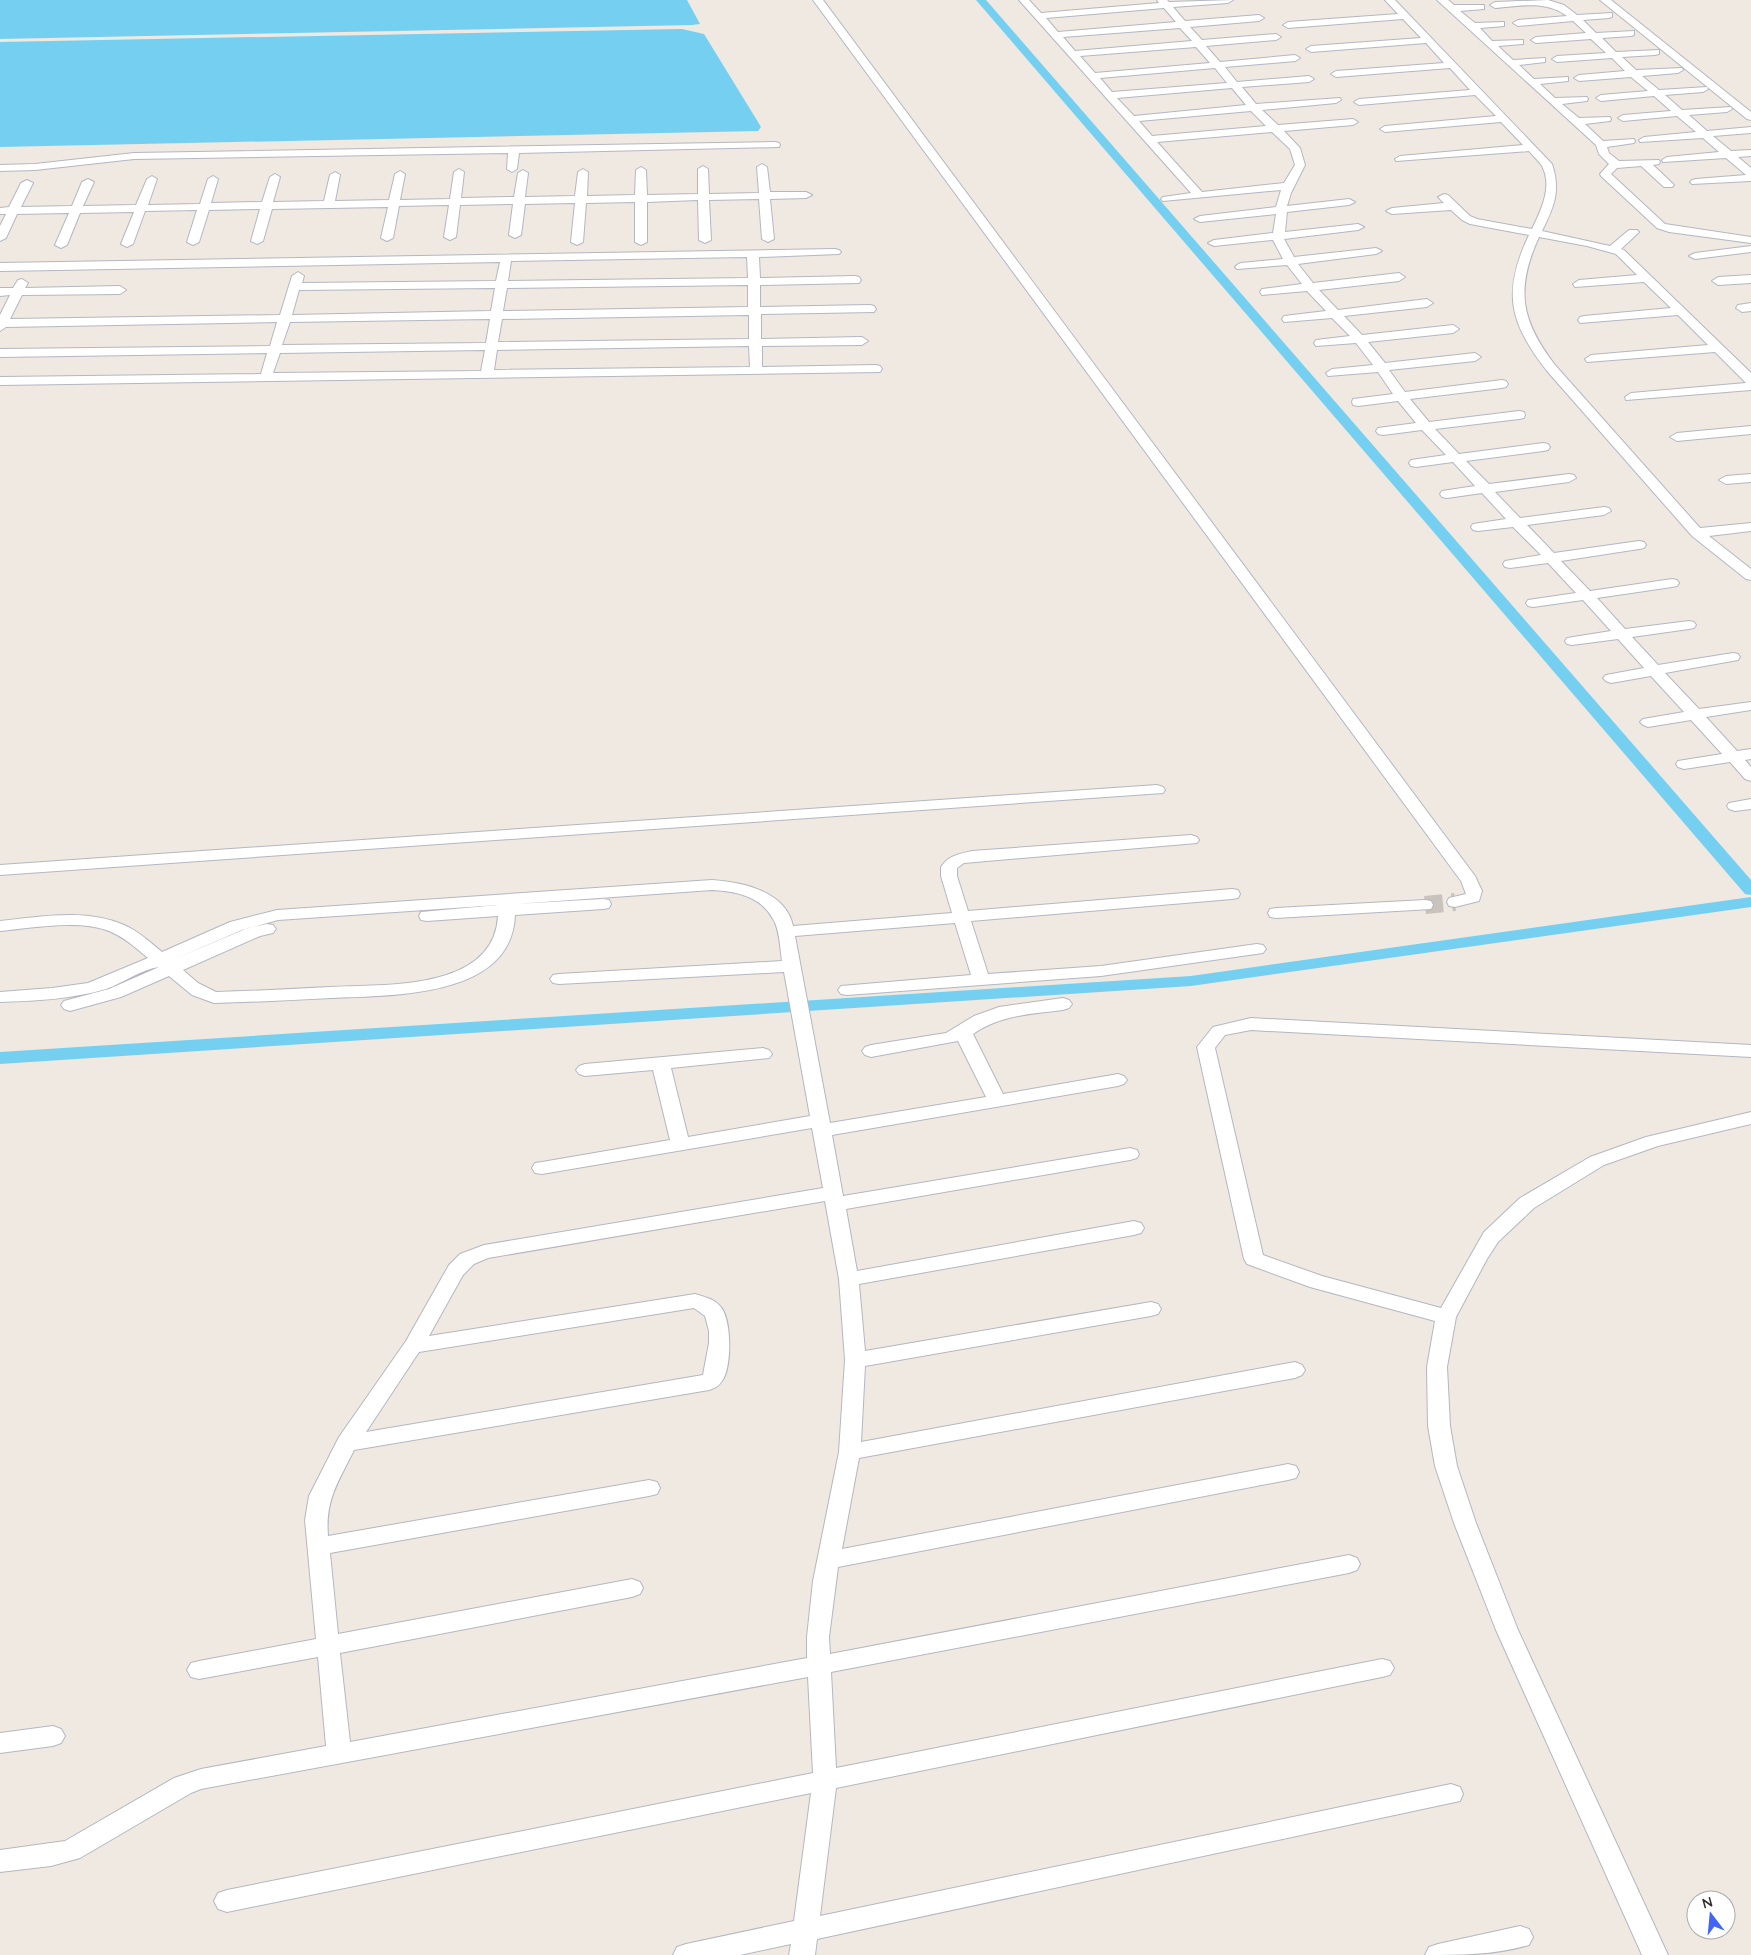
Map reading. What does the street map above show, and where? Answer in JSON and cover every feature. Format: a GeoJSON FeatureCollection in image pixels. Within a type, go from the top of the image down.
{"type":"FeatureCollection","features":[{"type":"Feature","properties":{"kind":"street"},"geometry":{"type":"LineString","coordinates":[[818,0],[1048,314],[1294,641],[1469,880],[1475,896],[1455,902]]}},
{"type":"Feature","properties":{"kind":"street"},"geometry":{"type":"LineString","coordinates":[[1024,0],[1200,196]]}},
{"type":"Feature","properties":{"kind":"street"},"geometry":{"type":"LineString","coordinates":[[1039,16],[1164,2],[1228,0]]}},
{"type":"Feature","properties":{"kind":"street"},"geometry":{"type":"LineString","coordinates":[[1390,0],[1547,164],[1551,177],[1550,197],[1538,233],[1524,258],[1517,291],[1524,325],[1534,346],[1551,368],[1698,533],[1751,576]]}},
{"type":"Feature","properties":{"kind":"street"},"geometry":{"type":"LineString","coordinates":[[1442,0],[1473,26],[1489,44],[1601,144],[1604,154],[1615,164],[1614,166]]}},
{"type":"Feature","properties":{"kind":"street"},"geometry":{"type":"LineString","coordinates":[[1495,5],[1567,0]]}},
{"type":"Feature","properties":{"kind":"street"},"geometry":{"type":"LineString","coordinates":[[1605,0],[1751,117]]}},
{"type":"Feature","properties":{"kind":"street"},"geometry":{"type":"LineString","coordinates":[[1553,1],[1577,19],[1634,74],[1751,174]]}},
{"type":"Feature","properties":{"kind":"street"},"geometry":{"type":"LineString","coordinates":[[1164,2],[1253,107],[1294,148],[1300,165],[1292,176],[1290,186],[1282,199],[1280,231],[1277,236]]}},
{"type":"Feature","properties":{"kind":"street"},"geometry":{"type":"LineString","coordinates":[[1452,8],[1481,7]]}},
{"type":"Feature","properties":{"kind":"street"},"geometry":{"type":"LineString","coordinates":[[1518,23],[1609,15]]}},
{"type":"Feature","properties":{"kind":"street"},"geometry":{"type":"LineString","coordinates":[[1288,25],[1404,16]]}},
{"type":"Feature","properties":{"kind":"street"},"geometry":{"type":"LineString","coordinates":[[1056,35],[1259,18]]}},
{"type":"Feature","properties":{"kind":"street"},"geometry":{"type":"LineString","coordinates":[[1473,26],[1500,24]]}},
{"type":"Feature","properties":{"kind":"street"},"geometry":{"type":"LineString","coordinates":[[1536,40],[1631,33]]}},
{"type":"Feature","properties":{"kind":"street"},"geometry":{"type":"LineString","coordinates":[[1073,54],[1276,37]]}},
{"type":"Feature","properties":{"kind":"street"},"geometry":{"type":"LineString","coordinates":[[1311,49],[1428,40]]}},
{"type":"Feature","properties":{"kind":"street"},"geometry":{"type":"LineString","coordinates":[[1489,44],[1520,42]]}},
{"type":"Feature","properties":{"kind":"street"},"geometry":{"type":"LineString","coordinates":[[1557,59],[1655,52]]}},
{"type":"Feature","properties":{"kind":"street"},"geometry":{"type":"LineString","coordinates":[[1093,76],[1295,58]]}},
{"type":"Feature","properties":{"kind":"street"},"geometry":{"type":"LineString","coordinates":[[1510,63],[1541,60]]}},
{"type":"Feature","properties":{"kind":"street"},"geometry":{"type":"LineString","coordinates":[[1336,74],[1452,65]]}},
{"type":"Feature","properties":{"kind":"street"},"geometry":{"type":"LineString","coordinates":[[1579,78],[1678,70]]}},
{"type":"Feature","properties":{"kind":"street"},"geometry":{"type":"LineString","coordinates":[[1110,95],[1309,79]]}},
{"type":"Feature","properties":{"kind":"street"},"geometry":{"type":"LineString","coordinates":[[1532,82],[1564,79]]}},
{"type":"Feature","properties":{"kind":"street"},"geometry":{"type":"LineString","coordinates":[[1601,98],[1703,89]]}},
{"type":"Feature","properties":{"kind":"street"},"geometry":{"type":"LineString","coordinates":[[1358,102],[1477,92]]}},
{"type":"Feature","properties":{"kind":"street"},"geometry":{"type":"LineString","coordinates":[[1553,101],[1583,99]]}},
{"type":"Feature","properties":{"kind":"street"},"geometry":{"type":"LineString","coordinates":[[1131,119],[1336,100]]}},
{"type":"Feature","properties":{"kind":"street"},"geometry":{"type":"LineString","coordinates":[[1623,118],[1726,109]]}},
{"type":"Feature","properties":{"kind":"street"},"geometry":{"type":"LineString","coordinates":[[1575,122],[1606,119]]}},
{"type":"Feature","properties":{"kind":"street"},"geometry":{"type":"LineString","coordinates":[[1385,130],[1503,120]]}},
{"type":"Feature","properties":{"kind":"street"},"geometry":{"type":"LineString","coordinates":[[1149,138],[1353,122]]}},
{"type":"Feature","properties":{"kind":"street"},"geometry":{"type":"LineString","coordinates":[[1644,140],[1751,130]]}},
{"type":"Feature","properties":{"kind":"street"},"geometry":{"type":"LineString","coordinates":[[1601,144],[1630,141]]}},
{"type":"Feature","properties":{"kind":"street"},"geometry":{"type":"LineString","coordinates":[[753,145],[764,196],[768,239]]}},
{"type":"Feature","properties":{"kind":"street"},"geometry":{"type":"LineString","coordinates":[[0,168],[34,167],[115,157],[271,158],[336,153],[391,156],[456,150],[514,149],[572,153],[635,147],[695,151],[753,145],[775,145]]}},
{"type":"Feature","properties":{"kind":"street"},"geometry":{"type":"LineString","coordinates":[[635,147],[641,198],[641,242]]}},
{"type":"Feature","properties":{"kind":"street"},"geometry":{"type":"LineString","coordinates":[[1400,159],[1531,148]]}},
{"type":"Feature","properties":{"kind":"street"},"geometry":{"type":"LineString","coordinates":[[514,149],[519,201],[515,235]]}},
{"type":"Feature","properties":{"kind":"street"},"geometry":{"type":"LineString","coordinates":[[450,237],[455,202],[456,150]]}},
{"type":"Feature","properties":{"kind":"street"},"geometry":{"type":"LineString","coordinates":[[329,205],[336,153]]}},
{"type":"Feature","properties":{"kind":"street"},"geometry":{"type":"LineString","coordinates":[[1667,160],[1751,153]]}},
{"type":"Feature","properties":{"kind":"street"},"geometry":{"type":"LineString","coordinates":[[127,244],[140,208],[150,156]]}},
{"type":"Feature","properties":{"kind":"street"},"geometry":{"type":"LineString","coordinates":[[1668,185],[1650,163],[1614,166],[1605,174],[1650,217],[1669,229],[1751,240]]}},
{"type":"Feature","properties":{"kind":"street"},"geometry":{"type":"LineString","coordinates":[[703,169],[705,240]]}},
{"type":"Feature","properties":{"kind":"street"},"geometry":{"type":"LineString","coordinates":[[577,242],[582,172]]}},
{"type":"Feature","properties":{"kind":"street"},"geometry":{"type":"LineString","coordinates":[[387,238],[400,174]]}},
{"type":"Feature","properties":{"kind":"street"},"geometry":{"type":"LineString","coordinates":[[257,240],[275,178]]}},
{"type":"Feature","properties":{"kind":"street"},"geometry":{"type":"LineString","coordinates":[[1696,182],[1751,178]]}},
{"type":"Feature","properties":{"kind":"street"},"geometry":{"type":"LineString","coordinates":[[193,242],[213,179]]}},
{"type":"Feature","properties":{"kind":"street"},"geometry":{"type":"LineString","coordinates":[[61,245],[88,182]]}},
{"type":"Feature","properties":{"kind":"street"},"geometry":{"type":"LineString","coordinates":[[0,238],[27,183]]}},
{"type":"Feature","properties":{"kind":"street"},"geometry":{"type":"LineString","coordinates":[[1167,199],[1290,186]]}},
{"type":"Feature","properties":{"kind":"street"},"geometry":{"type":"LineString","coordinates":[[0,211],[806,195]]}},
{"type":"Feature","properties":{"kind":"street"},"geometry":{"type":"LineString","coordinates":[[1444,197],[1474,222],[1613,249],[1627,257],[1751,380]]}},
{"type":"Feature","properties":{"kind":"street"},"geometry":{"type":"LineString","coordinates":[[1200,220],[1349,202]]}},
{"type":"Feature","properties":{"kind":"street"},"geometry":{"type":"LineString","coordinates":[[1392,211],[1454,206]]}},
{"type":"Feature","properties":{"kind":"street"},"geometry":{"type":"LineString","coordinates":[[1214,243],[1358,227]]}},
{"type":"Feature","properties":{"kind":"street"},"geometry":{"type":"LineString","coordinates":[[1613,249],[1633,232]]}},
{"type":"Feature","properties":{"kind":"street"},"geometry":{"type":"LineString","coordinates":[[1277,236],[1289,261],[1309,287],[1360,339],[1383,367],[1400,396],[1426,426],[1696,713],[1751,776]]}},
{"type":"Feature","properties":{"kind":"street"},"geometry":{"type":"LineString","coordinates":[[1695,256],[1751,250]]}},
{"type":"Feature","properties":{"kind":"street"},"geometry":{"type":"LineString","coordinates":[[1241,266],[1376,251]]}},
{"type":"Feature","properties":{"kind":"street"},"geometry":{"type":"LineString","coordinates":[[0,268],[835,252]]}},
{"type":"Feature","properties":{"kind":"street"},"geometry":{"type":"LineString","coordinates":[[753,254],[756,370]]}},
{"type":"Feature","properties":{"kind":"street"},"geometry":{"type":"LineString","coordinates":[[487,374],[506,258]]}},
{"type":"Feature","properties":{"kind":"street"},"geometry":{"type":"LineString","coordinates":[[266,377],[302,261]]}},
{"type":"Feature","properties":{"kind":"street"},"geometry":{"type":"LineString","coordinates":[[30,267],[1,324],[285,317],[870,309]]}},
{"type":"Feature","properties":{"kind":"street"},"geometry":{"type":"LineString","coordinates":[[1266,292],[1399,277]]}},
{"type":"Feature","properties":{"kind":"street"},"geometry":{"type":"LineString","coordinates":[[1579,284],[1648,278]]}},
{"type":"Feature","properties":{"kind":"street"},"geometry":{"type":"LineString","coordinates":[[1718,280],[1751,279]]}},
{"type":"Feature","properties":{"kind":"street"},"geometry":{"type":"LineString","coordinates":[[294,287],[855,280]]}},
{"type":"Feature","properties":{"kind":"street"},"geometry":{"type":"LineString","coordinates":[[0,292],[120,290]]}},
{"type":"Feature","properties":{"kind":"street"},"geometry":{"type":"LineString","coordinates":[[1288,319],[1427,303]]}},
{"type":"Feature","properties":{"kind":"street"},"geometry":{"type":"LineString","coordinates":[[1584,320],[1682,311]]}},
{"type":"Feature","properties":{"kind":"street"},"geometry":{"type":"LineString","coordinates":[[1320,343],[1453,329]]}},
{"type":"Feature","properties":{"kind":"street"},"geometry":{"type":"LineString","coordinates":[[0,353],[862,341]]}},
{"type":"Feature","properties":{"kind":"street"},"geometry":{"type":"LineString","coordinates":[[1591,359],[1718,348]]}},
{"type":"Feature","properties":{"kind":"street"},"geometry":{"type":"LineString","coordinates":[[1332,372],[1475,357]]}},
{"type":"Feature","properties":{"kind":"street"},"geometry":{"type":"LineString","coordinates":[[0,380],[876,369]]}},
{"type":"Feature","properties":{"kind":"street"},"geometry":{"type":"LineString","coordinates":[[1358,402],[1502,384]]}},
{"type":"Feature","properties":{"kind":"street"},"geometry":{"type":"LineString","coordinates":[[1630,397],[1751,386]]}},
{"type":"Feature","properties":{"kind":"street"},"geometry":{"type":"LineString","coordinates":[[1383,431],[1519,415]]}},
{"type":"Feature","properties":{"kind":"street"},"geometry":{"type":"LineString","coordinates":[[1677,437],[1751,430]]}},
{"type":"Feature","properties":{"kind":"street"},"geometry":{"type":"LineString","coordinates":[[1416,463],[1544,447]]}},
{"type":"Feature","properties":{"kind":"street"},"geometry":{"type":"LineString","coordinates":[[1447,494],[1569,478]]}},
{"type":"Feature","properties":{"kind":"street"},"geometry":{"type":"LineString","coordinates":[[1726,480],[1751,478]]}},
{"type":"Feature","properties":{"kind":"street"},"geometry":{"type":"LineString","coordinates":[[1478,528],[1604,511]]}},
{"type":"Feature","properties":{"kind":"street"},"geometry":{"type":"LineString","coordinates":[[1698,533],[1751,527]]}},
{"type":"Feature","properties":{"kind":"street"},"geometry":{"type":"LineString","coordinates":[[1510,564],[1639,545]]}},
{"type":"Feature","properties":{"kind":"street"},"geometry":{"type":"LineString","coordinates":[[1533,603],[1672,583]]}},
{"type":"Feature","properties":{"kind":"street"},"geometry":{"type":"LineString","coordinates":[[1572,641],[1689,625]]}},
{"type":"Feature","properties":{"kind":"street"},"geometry":{"type":"LineString","coordinates":[[1611,678],[1657,672],[1733,658]]}},
{"type":"Feature","properties":{"kind":"street"},"geometry":{"type":"LineString","coordinates":[[1648,722],[1749,706]]}},
{"type":"Feature","properties":{"kind":"street"},"geometry":{"type":"LineString","coordinates":[[1684,764],[1751,754]]}},
{"type":"Feature","properties":{"kind":"street"},"geometry":{"type":"LineString","coordinates":[[0,870],[1157,790]]}},
{"type":"Feature","properties":{"kind":"street"},"geometry":{"type":"LineString","coordinates":[[981,980],[949,876],[949,867],[958,859],[972,856],[1191,840]]}},
{"type":"Feature","properties":{"kind":"street"},"geometry":{"type":"LineString","coordinates":[[786,932],[1232,894]]}},
{"type":"Feature","properties":{"kind":"street"},"geometry":{"type":"LineString","coordinates":[[0,997],[74,992],[88,989],[254,932],[291,925],[507,905],[711,896],[758,895],[774,906],[783,920],[786,932],[835,1198],[849,1278],[856,1360],[850,1452],[824,1581],[818,1637],[825,1782],[803,1943]]}},
{"type":"Feature","properties":{"kind":"street"},"geometry":{"type":"LineString","coordinates":[[1276,913],[1425,904]]}},
{"type":"Feature","properties":{"kind":"street"},"geometry":{"type":"LineString","coordinates":[[0,926],[70,921],[112,926],[124,932],[205,995],[214,998],[436,986],[475,968],[488,956],[498,944],[505,929],[507,905]]}},
{"type":"Feature","properties":{"kind":"street"},"geometry":{"type":"LineString","coordinates":[[847,990],[1101,971],[1257,949]]}},
{"type":"Feature","properties":{"kind":"street"},"geometry":{"type":"LineString","coordinates":[[0,1010],[74,1004],[94,1000],[115,993],[164,964]]}},
{"type":"Feature","properties":{"kind":"street"},"geometry":{"type":"LineString","coordinates":[[559,979],[792,966]]}},
{"type":"Feature","properties":{"kind":"street"},"geometry":{"type":"LineString","coordinates":[[871,1051],[932,1042],[963,1032],[980,1020],[999,1013],[1063,1004]]}},
{"type":"Feature","properties":{"kind":"street"},"geometry":{"type":"LineString","coordinates":[[1446,1317],[1316,1282],[1254,1259],[1206,1047],[1219,1031],[1251,1024],[1751,1051]]}},
{"type":"Feature","properties":{"kind":"street"},"geometry":{"type":"LineString","coordinates":[[963,1032],[997,1101]]}},
{"type":"Feature","properties":{"kind":"street"},"geometry":{"type":"LineString","coordinates":[[585,1070],[763,1054]]}},
{"type":"Feature","properties":{"kind":"street"},"geometry":{"type":"LineString","coordinates":[[660,1062],[680,1144]]}},
{"type":"Feature","properties":{"kind":"street"},"geometry":{"type":"LineString","coordinates":[[542,1168],[680,1144],[997,1101],[1118,1080]]}},
{"type":"Feature","properties":{"kind":"street"},"geometry":{"type":"LineString","coordinates":[[1656,1955],[1507,1630],[1464,1523],[1446,1466],[1439,1426],[1437,1367],[1446,1317],[1491,1237],[1527,1203],[1597,1161],[1653,1141],[1751,1118]]}},
{"type":"Feature","properties":{"kind":"street"},"geometry":{"type":"LineString","coordinates":[[340,1754],[318,1546],[316,1520],[320,1496],[347,1443],[414,1346],[456,1270],[467,1259],[474,1255],[1130,1154]]}},
{"type":"Feature","properties":{"kind":"street"},"geometry":{"type":"LineString","coordinates":[[849,1278],[1134,1228]]}},
{"type":"Feature","properties":{"kind":"street"},"geometry":{"type":"LineString","coordinates":[[347,1443],[709,1382],[714,1377],[719,1329],[713,1308],[706,1303],[695,1301],[414,1346]]}},
{"type":"Feature","properties":{"kind":"street"},"geometry":{"type":"LineString","coordinates":[[856,1360],[1151,1309]]}},
{"type":"Feature","properties":{"kind":"street"},"geometry":{"type":"LineString","coordinates":[[850,1452],[1296,1370]]}},
{"type":"Feature","properties":{"kind":"street"},"geometry":{"type":"LineString","coordinates":[[828,1560],[1288,1472]]}},
{"type":"Feature","properties":{"kind":"street"},"geometry":{"type":"LineString","coordinates":[[318,1546],[649,1488]]}},
{"type":"Feature","properties":{"kind":"street"},"geometry":{"type":"LineString","coordinates":[[0,1861],[51,1855],[71,1850],[183,1785],[201,1779],[820,1665],[1349,1564]]}},
{"type":"Feature","properties":{"kind":"street"},"geometry":{"type":"LineString","coordinates":[[199,1670],[632,1588]]}},
{"type":"Feature","properties":{"kind":"street"},"geometry":{"type":"LineString","coordinates":[[227,1901],[825,1782],[1382,1668]]}},
{"type":"Feature","properties":{"kind":"street"},"geometry":{"type":"LineString","coordinates":[[0,1743],[53,1736]]}},
{"type":"Feature","properties":{"kind":"street"},"geometry":{"type":"LineString","coordinates":[[686,1955],[803,1943],[1451,1794]]}},
{"type":"Feature","properties":{"kind":"street"},"geometry":{"type":"LineString","coordinates":[[1438,1955],[1520,1937]]}},
{"type":"Feature","properties":{"kind":"water"},"geometry":{"type":"Polygon","coordinates":[[[0,0],[687,0],[700,24],[0,39],[0,0]]]}},
{"type":"Feature","properties":{"kind":"water"},"geometry":{"type":"Polygon","coordinates":[[[682,29],[704,34],[761,127],[758,131],[0,147],[0,42],[682,29]]]}},
{"type":"Feature","properties":{"kind":"waterway"},"geometry":{"type":"LineString","coordinates":[[981,0],[1137,178],[1751,890]]}},
{"type":"Feature","properties":{"kind":"waterway"},"geometry":{"type":"LineString","coordinates":[[0,1058],[1191,981],[1751,902]]}},
{"type":"Feature","properties":{"kind":"tunnel"},"geometry":{"type":"LineString","coordinates":[[1425,905],[1455,902]]}}]}
